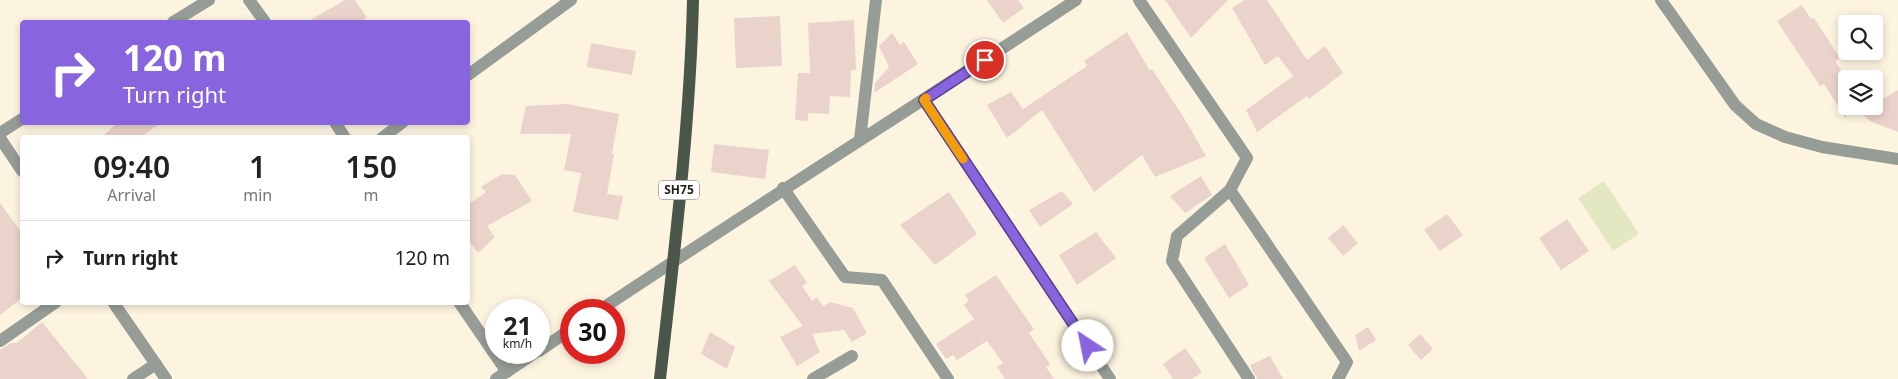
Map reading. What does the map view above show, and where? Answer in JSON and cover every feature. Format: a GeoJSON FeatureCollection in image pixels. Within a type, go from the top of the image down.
{"type":"FeatureCollection","features":[{"type":"Feature","properties":{"kind":"main road","name":"SH75"},"geometry":{"type":"LineString","coordinates":[[660,379],[673,262],[692,48],[693,0]]}},
{"type":"Feature","properties":{"kind":"street"},"geometry":{"type":"LineString","coordinates":[[176,20],[209,0]]}},
{"type":"Feature","properties":{"kind":"street"},"geometry":{"type":"LineString","coordinates":[[250,0],[264,20]]}},
{"type":"Feature","properties":{"kind":"street"},"geometry":{"type":"LineString","coordinates":[[470,74],[570,0]]}},
{"type":"Feature","properties":{"kind":"street"},"geometry":{"type":"LineString","coordinates":[[860,140],[876,0]]}},
{"type":"Feature","properties":{"kind":"street"},"geometry":{"type":"LineString","coordinates":[[617,299],[784,188],[924,100],[1076,0]]}},
{"type":"Feature","properties":{"kind":"street"},"geometry":{"type":"LineString","coordinates":[[1139,0],[1246,158],[1230,190],[1177,236],[1172,261],[1249,379]]}},
{"type":"Feature","properties":{"kind":"street"},"geometry":{"type":"LineString","coordinates":[[1661,0],[1736,105],[1756,124],[1785,137],[1822,147],[1898,159]]}},
{"type":"Feature","properties":{"kind":"street"},"geometry":{"type":"LineString","coordinates":[[924,100],[1110,379]]}},
{"type":"Feature","properties":{"kind":"street"},"geometry":{"type":"LineString","coordinates":[[0,133],[20,120]]}},
{"type":"Feature","properties":{"kind":"street"},"geometry":{"type":"LineString","coordinates":[[386,135],[399,125]]}},
{"type":"Feature","properties":{"kind":"street"},"geometry":{"type":"LineString","coordinates":[[0,138],[20,168]]}},
{"type":"Feature","properties":{"kind":"street"},"geometry":{"type":"LineString","coordinates":[[784,188],[845,277],[882,280],[948,379]]}},
{"type":"Feature","properties":{"kind":"street"},"geometry":{"type":"LineString","coordinates":[[1230,190],[1347,362],[1338,379]]}},
{"type":"Feature","properties":{"kind":"street"},"geometry":{"type":"LineString","coordinates":[[0,341],[52,305]]}},
{"type":"Feature","properties":{"kind":"street"},"geometry":{"type":"LineString","coordinates":[[115,305],[166,379]]}},
{"type":"Feature","properties":{"kind":"street"},"geometry":{"type":"LineString","coordinates":[[461,305],[501,376],[519,364]]}},
{"type":"Feature","properties":{"kind":"street"},"geometry":{"type":"LineString","coordinates":[[813,379],[852,356]]}},
{"type":"Feature","properties":{"kind":"street"},"geometry":{"type":"LineString","coordinates":[[133,379],[156,364]]}},
{"type":"Feature","properties":{"kind":"green space"},"geometry":{"type":"Polygon","coordinates":[[[1604,181],[1639,234],[1613,251],[1578,198],[1604,181]]]}},
{"type":"Feature","properties":{"kind":"building"},"geometry":{"type":"Polygon","coordinates":[[[345,0],[355,0],[367,18],[363,20],[310,20],[345,0]]]}},
{"type":"Feature","properties":{"kind":"building"},"geometry":{"type":"Polygon","coordinates":[[[987,0],[1018,0],[1024,8],[1003,23],[987,0]]]}},
{"type":"Feature","properties":{"kind":"building"},"geometry":{"type":"Polygon","coordinates":[[[1165,0],[1228,0],[1191,38],[1165,0]]]}},
{"type":"Feature","properties":{"kind":"building"},"geometry":{"type":"Polygon","coordinates":[[[1245,0],[1267,0],[1307,60],[1325,46],[1343,73],[1309,99],[1307,96],[1257,132],[1246,110],[1293,76],[1278,56],[1265,65],[1232,8],[1245,0]]]}},
{"type":"Feature","properties":{"kind":"building"},"geometry":{"type":"Polygon","coordinates":[[[1802,5],[1811,19],[1814,18],[1838,55],[1838,59],[1835,61],[1841,70],[1838,70],[1838,106],[1824,84],[1820,86],[1777,21],[1802,5]]]}},
{"type":"Feature","properties":{"kind":"building"},"geometry":{"type":"Polygon","coordinates":[[[780,16],[782,66],[736,68],[734,18],[780,16]]]}},
{"type":"Feature","properties":{"kind":"building"},"geometry":{"type":"Polygon","coordinates":[[[854,20],[856,70],[851,70],[850,97],[830,96],[829,114],[808,113],[808,121],[795,120],[798,73],[810,73],[808,23],[854,20]]]}},
{"type":"Feature","properties":{"kind":"building"},"geometry":{"type":"Polygon","coordinates":[[[1127,32],[1150,71],[1152,69],[1184,118],[1206,156],[1155,177],[1142,155],[1094,192],[1042,110],[1007,138],[987,105],[1011,92],[1023,109],[1087,66],[1084,61],[1127,32]]]}},
{"type":"Feature","properties":{"kind":"building"},"geometry":{"type":"Polygon","coordinates":[[[892,33],[900,45],[904,42],[918,64],[874,93],[875,83],[889,67],[879,46],[892,33]]]}},
{"type":"Feature","properties":{"kind":"building"},"geometry":{"type":"Polygon","coordinates":[[[591,43],[636,51],[632,75],[587,67],[591,43]]]}},
{"type":"Feature","properties":{"kind":"building"},"geometry":{"type":"Polygon","coordinates":[[[1898,90],[1898,132],[1870,121],[1864,115],[1883,115],[1883,99],[1898,90]]]}},
{"type":"Feature","properties":{"kind":"building"},"geometry":{"type":"Polygon","coordinates":[[[567,104],[619,114],[607,194],[623,196],[618,220],[573,212],[581,173],[564,170],[571,134],[520,134],[526,106],[567,104]]]}},
{"type":"Feature","properties":{"kind":"building"},"geometry":{"type":"Polygon","coordinates":[[[115,125],[158,125],[143,135],[104,135],[115,125]]]}},
{"type":"Feature","properties":{"kind":"building"},"geometry":{"type":"Polygon","coordinates":[[[714,144],[769,150],[765,179],[711,172],[714,144]]]}},
{"type":"Feature","properties":{"kind":"building"},"geometry":{"type":"Polygon","coordinates":[[[502,174],[515,175],[532,201],[487,226],[495,237],[478,253],[470,242],[470,204],[486,192],[481,187],[502,174]]]}},
{"type":"Feature","properties":{"kind":"building"},"geometry":{"type":"Polygon","coordinates":[[[1201,176],[1212,195],[1185,213],[1170,196],[1201,176]]]}},
{"type":"Feature","properties":{"kind":"building"},"geometry":{"type":"Polygon","coordinates":[[[1062,191],[1073,204],[1040,227],[1029,210],[1062,191]]]}},
{"type":"Feature","properties":{"kind":"building"},"geometry":{"type":"Polygon","coordinates":[[[949,192],[977,234],[935,265],[900,225],[949,192]]]}},
{"type":"Feature","properties":{"kind":"building"},"geometry":{"type":"Polygon","coordinates":[[[0,203],[20,230],[20,300],[0,315],[0,203]]]}},
{"type":"Feature","properties":{"kind":"building"},"geometry":{"type":"Polygon","coordinates":[[[1447,214],[1463,235],[1440,251],[1424,230],[1447,214]]]}},
{"type":"Feature","properties":{"kind":"building"},"geometry":{"type":"Polygon","coordinates":[[[1567,219],[1589,251],[1561,270],[1539,238],[1567,219]]]}},
{"type":"Feature","properties":{"kind":"building"},"geometry":{"type":"Polygon","coordinates":[[[1343,225],[1358,243],[1343,256],[1328,238],[1343,225]]]}},
{"type":"Feature","properties":{"kind":"building"},"geometry":{"type":"Polygon","coordinates":[[[1096,232],[1116,258],[1077,285],[1059,255],[1096,232]]]}},
{"type":"Feature","properties":{"kind":"building"},"geometry":{"type":"Polygon","coordinates":[[[1225,244],[1249,285],[1229,298],[1204,258],[1225,244]]]}},
{"type":"Feature","properties":{"kind":"building"},"geometry":{"type":"Polygon","coordinates":[[[795,265],[807,283],[802,286],[812,301],[817,297],[823,306],[830,302],[853,308],[867,333],[852,342],[844,330],[812,334],[820,352],[797,366],[780,337],[803,326],[769,281],[795,265]]]}},
{"type":"Feature","properties":{"kind":"building"},"geometry":{"type":"Polygon","coordinates":[[[996,275],[1034,329],[1029,333],[1050,364],[1046,367],[1054,379],[1005,379],[997,367],[1003,363],[987,341],[957,360],[953,355],[946,359],[936,344],[974,319],[964,305],[969,301],[965,295],[996,275]]]}},
{"type":"Feature","properties":{"kind":"building"},"geometry":{"type":"Polygon","coordinates":[[[42,322],[88,379],[0,379],[0,350],[11,343],[17,343],[42,322]]]}},
{"type":"Feature","properties":{"kind":"building"},"geometry":{"type":"Polygon","coordinates":[[[1368,327],[1376,340],[1359,351],[1355,335],[1368,327]]]}},
{"type":"Feature","properties":{"kind":"building"},"geometry":{"type":"Polygon","coordinates":[[[710,332],[735,347],[727,369],[701,354],[710,332]]]}},
{"type":"Feature","properties":{"kind":"building"},"geometry":{"type":"Polygon","coordinates":[[[1420,334],[1433,349],[1421,360],[1408,345],[1420,334]]]}},
{"type":"Feature","properties":{"kind":"building"},"geometry":{"type":"Polygon","coordinates":[[[1185,348],[1202,372],[1192,379],[1173,379],[1163,364],[1185,348]]]}},
{"type":"Feature","properties":{"kind":"building"},"geometry":{"type":"Polygon","coordinates":[[[1270,356],[1283,379],[1257,379],[1250,365],[1270,356]]]}},
{"type":"Feature","properties":{"kind":"slow traffic"},"geometry":{"type":"LineString","coordinates":[[926,98],[924,100],[963,159]]}},
{"type":"Feature","properties":{"kind":"route"},"geometry":{"type":"LineString","coordinates":[[985,60],[924,100],[1088,346]]}}]}
